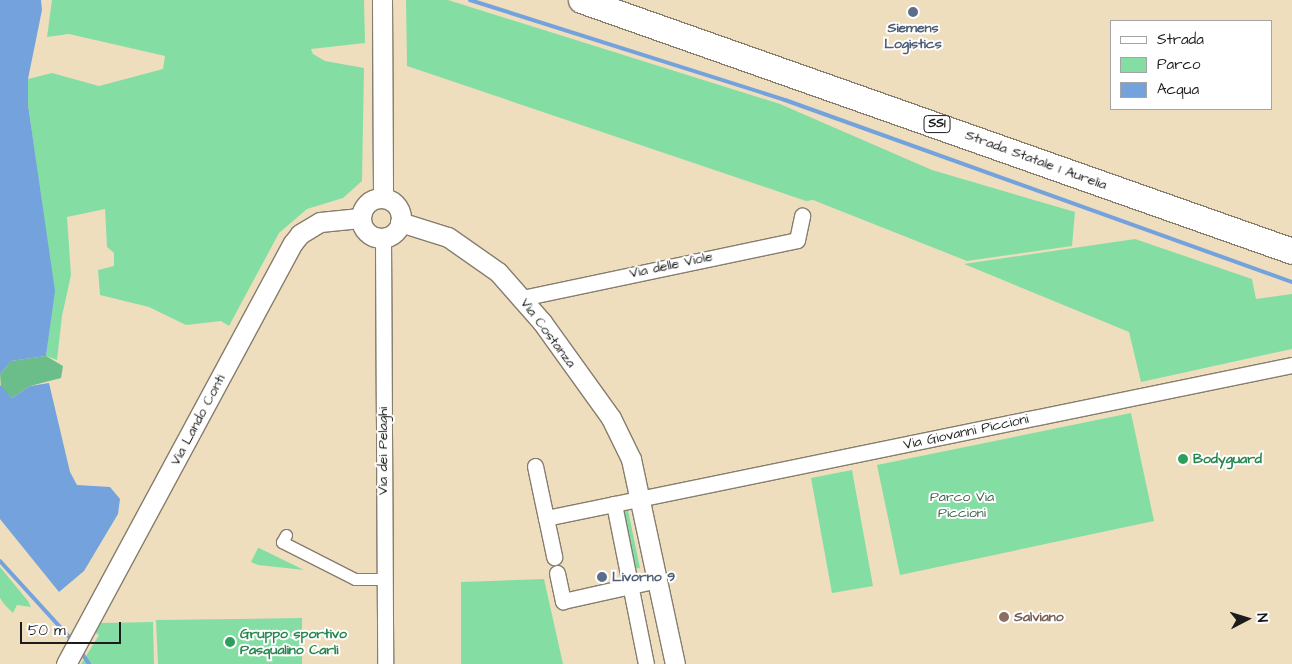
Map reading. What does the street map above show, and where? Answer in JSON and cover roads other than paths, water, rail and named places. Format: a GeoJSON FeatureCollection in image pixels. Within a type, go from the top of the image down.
{"type":"FeatureCollection","features":[{"type":"Feature","properties":{"kind":"highway","name":"Strada Statale 1 Aurelia"},"geometry":{"type":"LineString","coordinates":[[581,0],[1292,252]]}},
{"type":"Feature","properties":{"kind":"highway","name":"Strada Statale 1 Aurelia"},"geometry":{"type":"LineString","coordinates":[[626,0],[1292,236]]}},
{"type":"Feature","properties":{"kind":"street"},"geometry":{"type":"LineString","coordinates":[[382,0],[383,197]]}},
{"type":"Feature","properties":{"kind":"street"},"geometry":{"type":"LineString","coordinates":[[383,197],[398,207],[400,222],[394,233],[383,238],[367,233],[360,218],[368,201],[383,197]]}},
{"type":"Feature","properties":{"kind":"street","name":"Via delle Viole"},"geometry":{"type":"LineString","coordinates":[[522,298],[797,240],[802,216]]}},
{"type":"Feature","properties":{"kind":"street","name":"Via Lando Conti"},"geometry":{"type":"LineString","coordinates":[[66,664],[300,234],[320,222],[360,218]]}},
{"type":"Feature","properties":{"kind":"street","name":"Via Costanza"},"geometry":{"type":"LineString","coordinates":[[400,222],[426,228],[467,248],[498,272],[522,298],[610,418],[631,459],[674,664]]}},
{"type":"Feature","properties":{"kind":"street","name":"Via dei Pelaghi"},"geometry":{"type":"LineString","coordinates":[[383,238],[385,664]]}},
{"type":"Feature","properties":{"kind":"street","name":"Via Giovanni Piccioni"},"geometry":{"type":"LineString","coordinates":[[640,498],[1292,365]]}},
{"type":"Feature","properties":{"kind":"street"},"geometry":{"type":"LineString","coordinates":[[535,466],[554,556]]}},
{"type":"Feature","properties":{"kind":"street"},"geometry":{"type":"LineString","coordinates":[[546,518],[640,498]]}},
{"type":"Feature","properties":{"kind":"street"},"geometry":{"type":"LineString","coordinates":[[614,504],[646,664]]}},
{"type":"Feature","properties":{"kind":"street"},"geometry":{"type":"LineString","coordinates":[[286,535],[282,542],[296,544],[355,579],[384,579]]}},
{"type":"Feature","properties":{"kind":"street"},"geometry":{"type":"LineString","coordinates":[[557,573],[564,602],[657,580]]}},
{"type":"Feature","properties":{"kind":"water"},"geometry":{"type":"Polygon","coordinates":[[[0,0],[41,0],[42,10],[28,79],[28,105],[55,291],[46,356],[11,361],[0,374],[0,0]]]}},
{"type":"Feature","properties":{"kind":"water"},"geometry":{"type":"Polygon","coordinates":[[[49,383],[70,472],[77,485],[110,487],[120,499],[118,514],[84,571],[59,592],[0,519],[0,385],[12,398],[30,386],[49,383]]]}},
{"type":"Feature","properties":{"kind":"waterway"},"geometry":{"type":"LineString","coordinates":[[470,0],[785,100],[1292,282]]}},
{"type":"Feature","properties":{"kind":"waterway"},"geometry":{"type":"LineString","coordinates":[[0,561],[72,640]]}},
{"type":"Feature","properties":{"kind":"waterway"},"geometry":{"type":"LineString","coordinates":[[79,649],[89,664]]}},
{"type":"Feature","properties":{"kind":"place","name":"Siemens Logistics"},"geometry":{"type":"Point","coordinates":[913,12]}},
{"type":"Feature","properties":{"kind":"place","name":"Bodyguard"},"geometry":{"type":"Point","coordinates":[1183,459]}},
{"type":"Feature","properties":{"kind":"place","name":"Livorno 9"},"geometry":{"type":"Point","coordinates":[602,577]}},
{"type":"Feature","properties":{"kind":"place","name":"Salviano"},"geometry":{"type":"Point","coordinates":[1004,617]}},
{"type":"Feature","properties":{"kind":"place","name":"Gruppo sportivo Pasqualino Carli"},"geometry":{"type":"Point","coordinates":[230,642]}},
{"type":"Feature","properties":{"kind":"park label","name":"Parco Via Piccioni"},"geometry":{"type":"Point","coordinates":[962,506]}}]}
